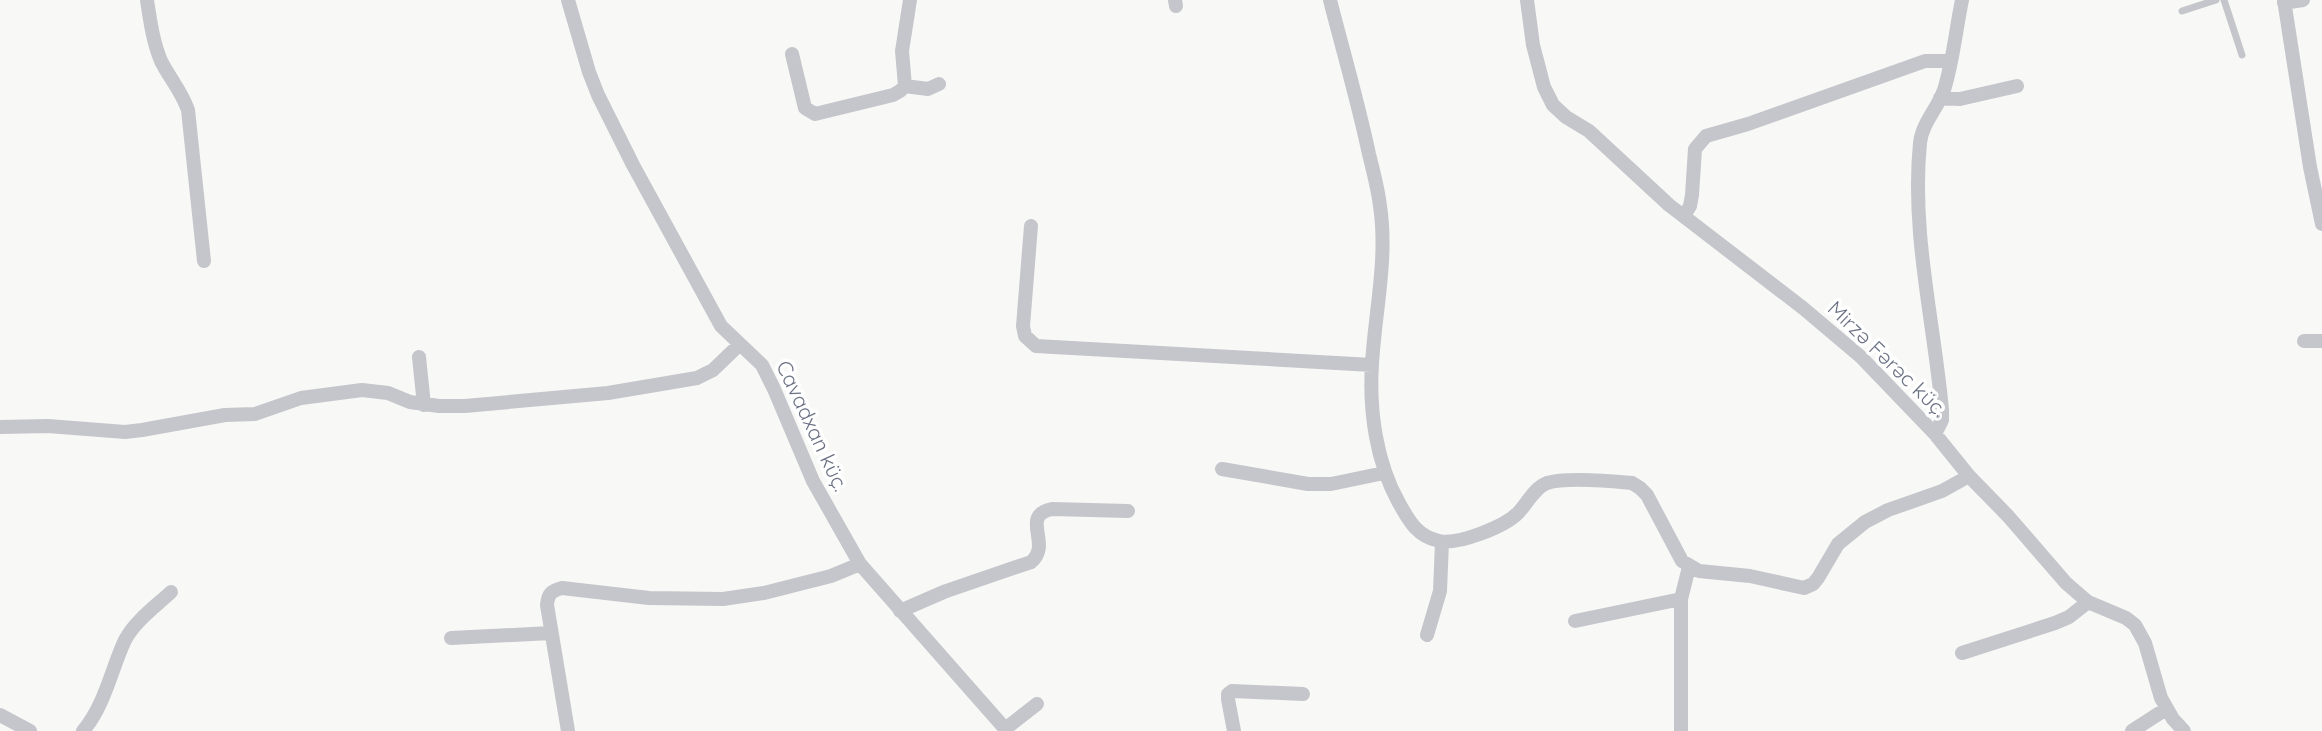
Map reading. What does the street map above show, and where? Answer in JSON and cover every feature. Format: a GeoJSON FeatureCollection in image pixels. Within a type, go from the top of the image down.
{"type":"FeatureCollection","features":[{"type":"Feature","properties":{"kind":"street"},"geometry":{"type":"LineString","coordinates":[[147,0],[157,51],[183,93],[188,110],[204,261]]}},
{"type":"Feature","properties":{"kind":"street","name":"Cavadxan küç."},"geometry":{"type":"LineString","coordinates":[[568,0],[598,95],[721,326],[752,354],[768,375],[813,481],[860,564],[1006,730]]}},
{"type":"Feature","properties":{"kind":"street"},"geometry":{"type":"LineString","coordinates":[[792,54],[805,108],[809,112],[814,114],[892,95],[905,86],[902,51],[910,0]]}},
{"type":"Feature","properties":{"kind":"street"},"geometry":{"type":"LineString","coordinates":[[1330,0],[1380,203],[1383,252],[1372,365],[1377,443],[1384,473],[1411,526],[1442,542],[1483,532],[1503,523],[1516,515],[1546,483],[1632,483],[1647,495],[1682,561],[1689,567],[1714,574],[1750,576],[1804,588],[1818,578],[1838,544],[1865,522],[1888,510],[1942,491],[1969,476]]}},
{"type":"Feature","properties":{"kind":"street","name":"Mirzə Fərəc küç."},"geometry":{"type":"LineString","coordinates":[[1527,0],[1533,45],[1544,87],[1553,105],[1566,117],[1589,131],[1684,216],[1803,308],[1861,357],[1935,434],[1969,476],[2066,583],[2088,602],[2126,618],[2134,625],[2145,643],[2166,709],[2184,731]]}},
{"type":"Feature","properties":{"kind":"street"},"geometry":{"type":"LineString","coordinates":[[1935,434],[1942,420],[1942,411],[1922,263],[1919,190],[1922,134],[1940,98],[1962,0]]}},
{"type":"Feature","properties":{"kind":"street"},"geometry":{"type":"LineString","coordinates":[[2303,0],[2284,1],[2310,167],[2322,224]]}},
{"type":"Feature","properties":{"kind":"street"},"geometry":{"type":"LineString","coordinates":[[1684,216],[1692,195],[1695,149],[1706,136],[1748,124],[1925,61],[1950,61]]}},
{"type":"Feature","properties":{"kind":"street"},"geometry":{"type":"LineString","coordinates":[[905,86],[924,89],[939,84]]}},
{"type":"Feature","properties":{"kind":"street"},"geometry":{"type":"LineString","coordinates":[[1940,98],[1960,99],[2017,86]]}},
{"type":"Feature","properties":{"kind":"street"},"geometry":{"type":"LineString","coordinates":[[1031,226],[1023,326],[1026,337],[1036,346],[1372,365]]}},
{"type":"Feature","properties":{"kind":"street"},"geometry":{"type":"LineString","coordinates":[[2304,341],[2322,341]]}},
{"type":"Feature","properties":{"kind":"street"},"geometry":{"type":"LineString","coordinates":[[0,427],[68,426],[125,432],[225,415],[255,414],[301,398],[362,390],[388,393],[424,405],[464,406],[582,396],[684,381],[713,370],[739,345]]}},
{"type":"Feature","properties":{"kind":"street"},"geometry":{"type":"LineString","coordinates":[[419,357],[424,405]]}},
{"type":"Feature","properties":{"kind":"street"},"geometry":{"type":"LineString","coordinates":[[1222,469],[1320,484],[1354,481],[1384,473]]}},
{"type":"Feature","properties":{"kind":"street"},"geometry":{"type":"LineString","coordinates":[[900,611],[946,591],[1031,562],[1040,550],[1036,521],[1038,514],[1044,510],[1128,512]]}},
{"type":"Feature","properties":{"kind":"street"},"geometry":{"type":"LineString","coordinates":[[1427,635],[1440,592],[1442,542]]}},
{"type":"Feature","properties":{"kind":"street"},"geometry":{"type":"LineString","coordinates":[[568,731],[560,670],[551,632],[548,596],[552,590],[562,588],[649,598],[723,598],[764,593],[805,583],[860,564]]}},
{"type":"Feature","properties":{"kind":"street"},"geometry":{"type":"LineString","coordinates":[[1681,731],[1681,599],[1689,567]]}},
{"type":"Feature","properties":{"kind":"street"},"geometry":{"type":"LineString","coordinates":[[83,731],[99,708],[126,638],[171,592]]}},
{"type":"Feature","properties":{"kind":"street"},"geometry":{"type":"LineString","coordinates":[[1575,621],[1681,599]]}},
{"type":"Feature","properties":{"kind":"street"},"geometry":{"type":"LineString","coordinates":[[1962,653],[2055,623],[2069,617],[2088,602]]}},
{"type":"Feature","properties":{"kind":"street"},"geometry":{"type":"LineString","coordinates":[[450,638],[551,632]]}},
{"type":"Feature","properties":{"kind":"street"},"geometry":{"type":"LineString","coordinates":[[1234,731],[1228,699],[1228,694],[1233,691],[1303,694]]}},
{"type":"Feature","properties":{"kind":"street"},"geometry":{"type":"LineString","coordinates":[[1006,730],[1037,704]]}},
{"type":"Feature","properties":{"kind":"street"},"geometry":{"type":"LineString","coordinates":[[2132,731],[2166,709]]}},
{"type":"Feature","properties":{"kind":"street"},"geometry":{"type":"LineString","coordinates":[[0,715],[30,731]]}},
{"type":"Feature","properties":{"kind":"lane"},"geometry":{"type":"LineString","coordinates":[[2182,11],[2216,0]]}},
{"type":"Feature","properties":{"kind":"lane"},"geometry":{"type":"LineString","coordinates":[[2224,0],[2242,55]]}}]}
